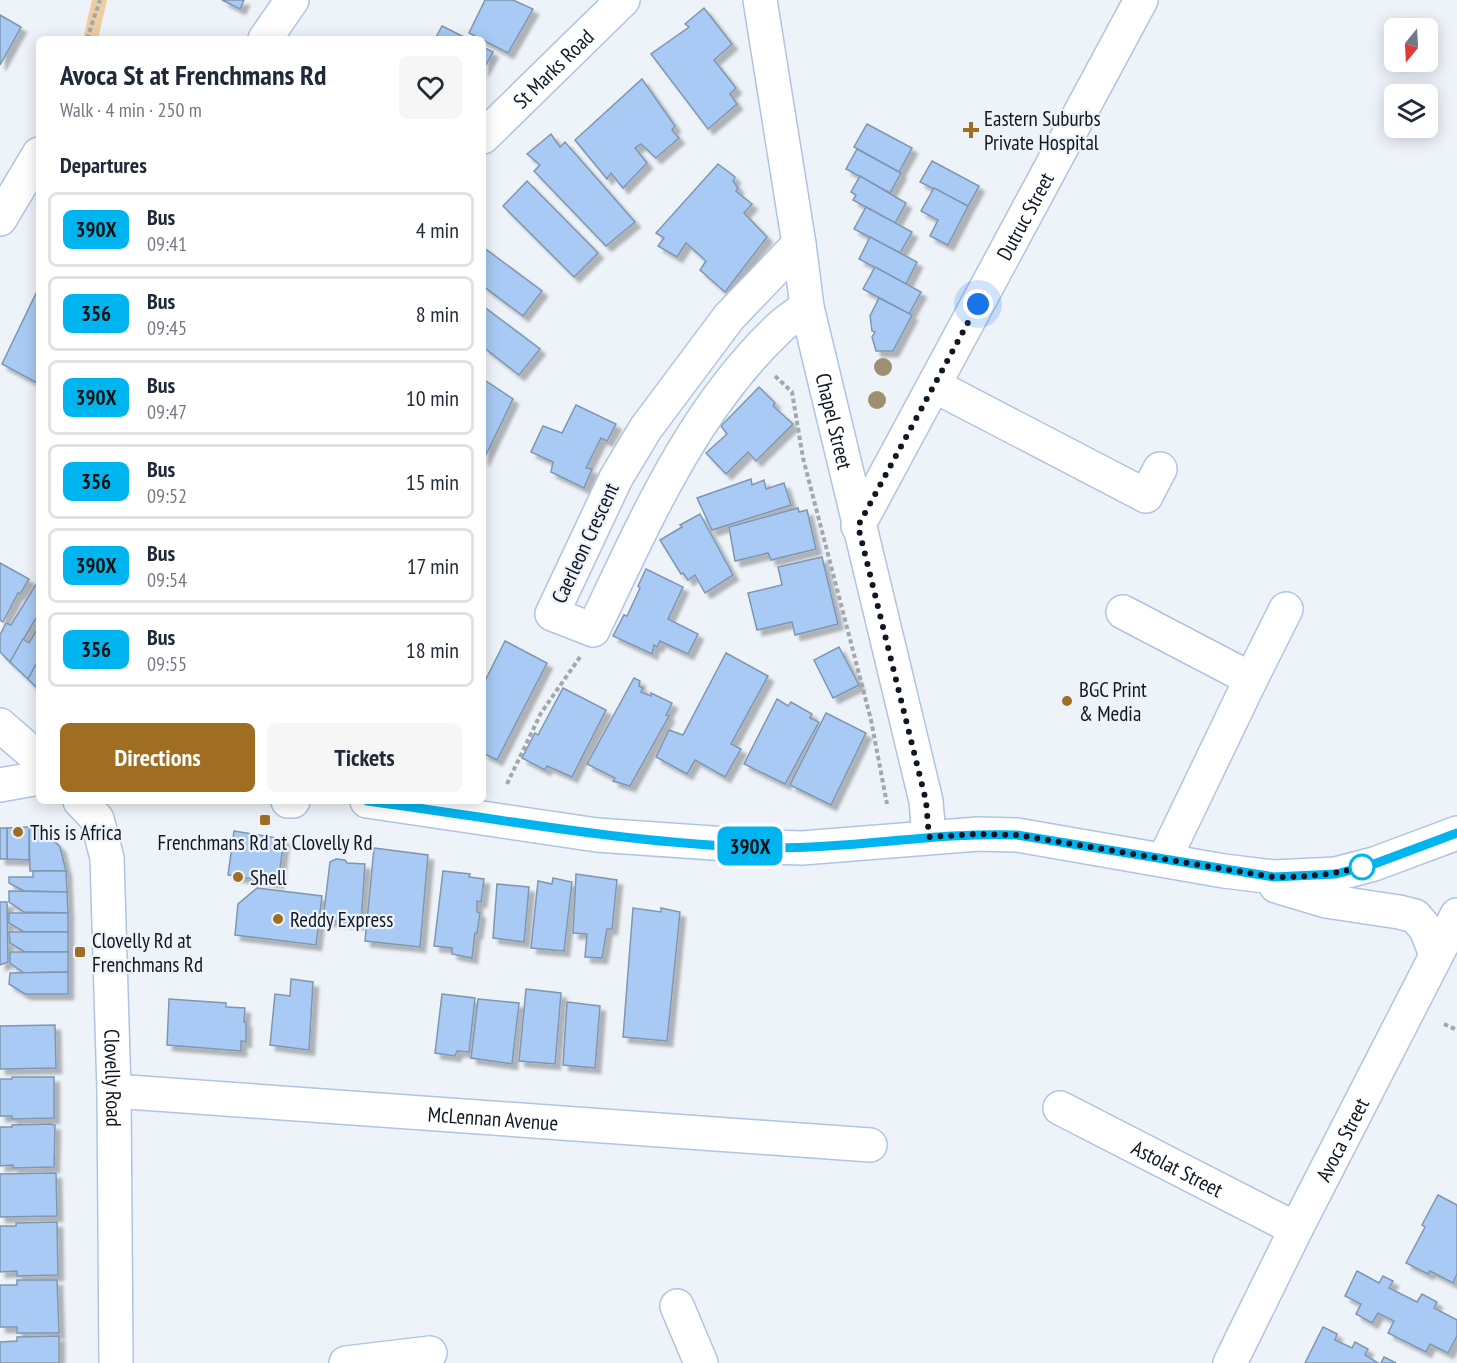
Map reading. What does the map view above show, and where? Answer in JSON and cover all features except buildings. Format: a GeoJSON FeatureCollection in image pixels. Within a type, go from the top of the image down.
{"type":"FeatureCollection","features":[{"type":"Feature","properties":{"kind":"street"},"geometry":{"type":"LineString","coordinates":[[267,36],[292,0]]}},
{"type":"Feature","properties":{"kind":"street","name":"St Marks Road"},"geometry":{"type":"LineString","coordinates":[[486,134],[623,0]]}},
{"type":"Feature","properties":{"kind":"street","name":"Chapel Street"},"geometry":{"type":"LineString","coordinates":[[759,0],[800,244],[807,308],[926,801],[929,837]]}},
{"type":"Feature","properties":{"kind":"street","name":"Dutruc Street"},"geometry":{"type":"LineString","coordinates":[[858,526],[1141,0]]}},
{"type":"Feature","properties":{"kind":"street"},"geometry":{"type":"LineString","coordinates":[[0,219],[36,159]]}},
{"type":"Feature","properties":{"kind":"street","name":"Caerleon Crescent"},"geometry":{"type":"LineString","coordinates":[[800,244],[729,317],[646,428],[616,478],[552,614],[593,630],[658,494],[717,398],[779,328],[807,308]]}},
{"type":"Feature","properties":{"kind":"street"},"geometry":{"type":"LineString","coordinates":[[935,386],[1146,496],[1160,469]]}},
{"type":"Feature","properties":{"kind":"street"},"geometry":{"type":"LineString","coordinates":[[1164,860],[1286,609]]}},
{"type":"Feature","properties":{"kind":"street"},"geometry":{"type":"LineString","coordinates":[[1123,612],[1251,679]]}},
{"type":"Feature","properties":{"kind":"street"},"geometry":{"type":"LineString","coordinates":[[0,725],[36,756]]}},
{"type":"Feature","properties":{"kind":"street"},"geometry":{"type":"LineString","coordinates":[[0,785],[36,779]]}},
{"type":"Feature","properties":{"kind":"street","name":"Clovelly Road"},"geometry":{"type":"LineString","coordinates":[[84,804],[97,819],[107,858],[114,1091],[116,1363]]}},
{"type":"Feature","properties":{"kind":"street"},"geometry":{"type":"LineString","coordinates":[[387,804],[597,835],[703,844],[802,848],[978,834],[1017,835],[1224,871],[1274,877],[1336,874],[1374,864],[1457,833]]}},
{"type":"Feature","properties":{"kind":"street"},"geometry":{"type":"LineString","coordinates":[[1224,871],[1326,902],[1415,916],[1426,929],[1436,955]]}},
{"type":"Feature","properties":{"kind":"street","name":"Avoca Street"},"geometry":{"type":"LineString","coordinates":[[1230,1363],[1457,915]]}},
{"type":"Feature","properties":{"kind":"street","name":"McLennan Avenue"},"geometry":{"type":"LineString","coordinates":[[114,1091],[870,1145]]}},
{"type":"Feature","properties":{"kind":"street","name":"Astolat Street"},"geometry":{"type":"LineString","coordinates":[[1060,1108],[1296,1229]]}},
{"type":"Feature","properties":{"kind":"street"},"geometry":{"type":"LineString","coordinates":[[677,1306],[701,1363]]}},
{"type":"Feature","properties":{"kind":"street"},"geometry":{"type":"LineString","coordinates":[[346,1363],[430,1353]]}},
{"type":"Feature","properties":{"kind":"path"},"geometry":{"type":"LineString","coordinates":[[88,36],[100,0]]}},
{"type":"Feature","properties":{"kind":"path","name":"Chapel Street"},"geometry":{"type":"LineString","coordinates":[[754,356],[792,392],[803,458],[871,720],[887,804]]}},
{"type":"Feature","properties":{"kind":"path"},"geometry":{"type":"LineString","coordinates":[[507,784],[541,713],[589,644],[593,630]]}},
{"type":"Feature","properties":{"kind":"path"},"geometry":{"type":"LineString","coordinates":[[1444,1024],[1457,1030]]}},
{"type":"Feature","properties":{"kind":"shaded area"},"geometry":{"type":"Polygon","coordinates":[[[92,0],[107,0],[99,36],[84,36],[92,0]]]}},
{"type":"Feature","properties":{"kind":"bus line","name":"390X"},"geometry":{"type":"LineString","coordinates":[[390,804],[597,835],[770,848],[802,848],[978,834],[1017,835],[1224,871],[1274,877],[1336,874],[1374,864],[1457,833]]}},
{"type":"Feature","properties":{"kind":"place","name":"Eastern Suburbs Private Hospital"},"geometry":{"type":"Point","coordinates":[971,130]}},
{"type":"Feature","properties":{"kind":"place","name":"BGC Print & Media"},"geometry":{"type":"Point","coordinates":[1067,701]}},
{"type":"Feature","properties":{"kind":"place","name":"Frenchmans Rd at Clovelly Rd"},"geometry":{"type":"Point","coordinates":[265,820]}},
{"type":"Feature","properties":{"kind":"place","name":"This is Africa"},"geometry":{"type":"Point","coordinates":[18,832]}},
{"type":"Feature","properties":{"kind":"place","name":"Shell"},"geometry":{"type":"Point","coordinates":[238,877]}},
{"type":"Feature","properties":{"kind":"place","name":"Reddy Express"},"geometry":{"type":"Point","coordinates":[278,919]}},
{"type":"Feature","properties":{"kind":"place","name":"Clovelly Rd at Frenchmans Rd"},"geometry":{"type":"Point","coordinates":[80,952]}},
{"type":"Feature","properties":{"kind":"route"},"geometry":{"type":"LineString","coordinates":[[978,304],[858,526],[926,801],[929,837],[978,834],[1017,835],[1224,871],[1274,877],[1336,874],[1362,867]]}}]}
